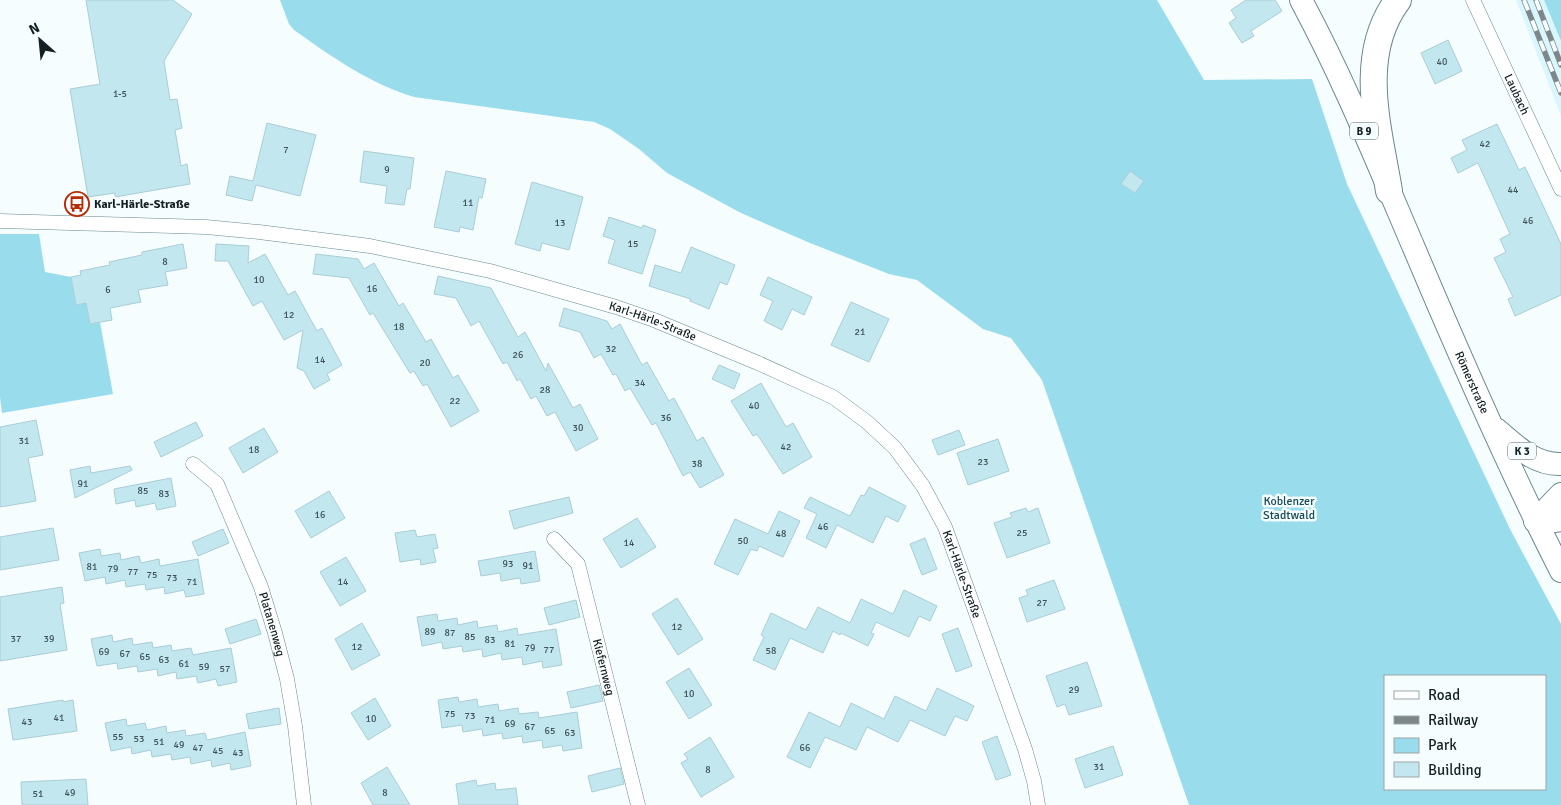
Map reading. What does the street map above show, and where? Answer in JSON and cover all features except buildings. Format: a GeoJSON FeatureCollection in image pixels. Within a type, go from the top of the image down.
{"type":"FeatureCollection","features":[{"type":"Feature","properties":{"kind":"highway"},"geometry":{"type":"LineString","coordinates":[[1390,191],[1374,96],[1373,70],[1379,40],[1398,0]]}},
{"type":"Feature","properties":{"kind":"main road","name":"B 9"},"geometry":{"type":"LineString","coordinates":[[1301,0],[1328,51],[1390,191]]}},
{"type":"Feature","properties":{"kind":"main road","name":"Römerstraße"},"geometry":{"type":"LineString","coordinates":[[1390,191],[1490,423],[1561,571]]}},
{"type":"Feature","properties":{"kind":"main road","name":"K 3"},"geometry":{"type":"LineString","coordinates":[[1490,423],[1517,447],[1535,459],[1551,464],[1561,464]]}},
{"type":"Feature","properties":{"kind":"main road"},"geometry":{"type":"LineString","coordinates":[[1535,520],[1561,494]]}},
{"type":"Feature","properties":{"kind":"main road"},"geometry":{"type":"LineString","coordinates":[[1535,520],[1548,522],[1561,520]]}},
{"type":"Feature","properties":{"kind":"street","name":"Laubach"},"geometry":{"type":"LineString","coordinates":[[1473,0],[1561,189]]}},
{"type":"Feature","properties":{"kind":"street","name":"Karl-Härle-Straße"},"geometry":{"type":"LineString","coordinates":[[0,221],[206,227],[259,232],[370,246],[490,271],[616,307],[654,320],[758,363],[833,397],[867,422],[895,448],[924,486],[945,527],[1024,749],[1034,781],[1038,805]]}},
{"type":"Feature","properties":{"kind":"street","name":"Platanenweg"},"geometry":{"type":"LineString","coordinates":[[193,464],[217,484],[261,587],[287,679],[295,726],[304,805]]}},
{"type":"Feature","properties":{"kind":"street","name":"Kiefernweg"},"geometry":{"type":"LineString","coordinates":[[554,539],[578,564],[638,805]]}},
{"type":"Feature","properties":{"kind":"shaded area"},"geometry":{"type":"Polygon","coordinates":[[[1516,0],[1544,0],[1561,41],[1561,116],[1516,0]]]}},
{"type":"Feature","properties":{"kind":"green space","name":"Koblenzer Stadtwald"},"geometry":{"type":"Polygon","coordinates":[[[280,0],[1157,0],[1204,80],[1312,79],[1347,184],[1511,531],[1561,624],[1561,805],[1189,805],[1042,380],[1011,338],[983,329],[917,280],[889,274],[741,213],[667,173],[639,149],[610,129],[594,122],[414,97],[366,77],[294,30],[289,24],[280,0]]]}},
{"type":"Feature","properties":{"kind":"green space"},"geometry":{"type":"Polygon","coordinates":[[[1544,0],[1561,0],[1561,41],[1544,0]]]}},
{"type":"Feature","properties":{"kind":"green space"},"geometry":{"type":"Polygon","coordinates":[[[0,234],[39,234],[45,272],[71,277],[76,305],[86,303],[90,324],[100,322],[113,394],[2,413],[0,397],[0,234]]]}},
{"type":"Feature","properties":{"kind":"railway"},"geometry":{"type":"LineString","coordinates":[[1524,0],[1561,93]]}},
{"type":"Feature","properties":{"kind":"railway"},"geometry":{"type":"LineString","coordinates":[[1536,0],[1561,65]]}},
{"type":"Feature","properties":{"kind":"place","name":"Karl-Härle-Straße"},"geometry":{"type":"Point","coordinates":[77,204]}}]}
